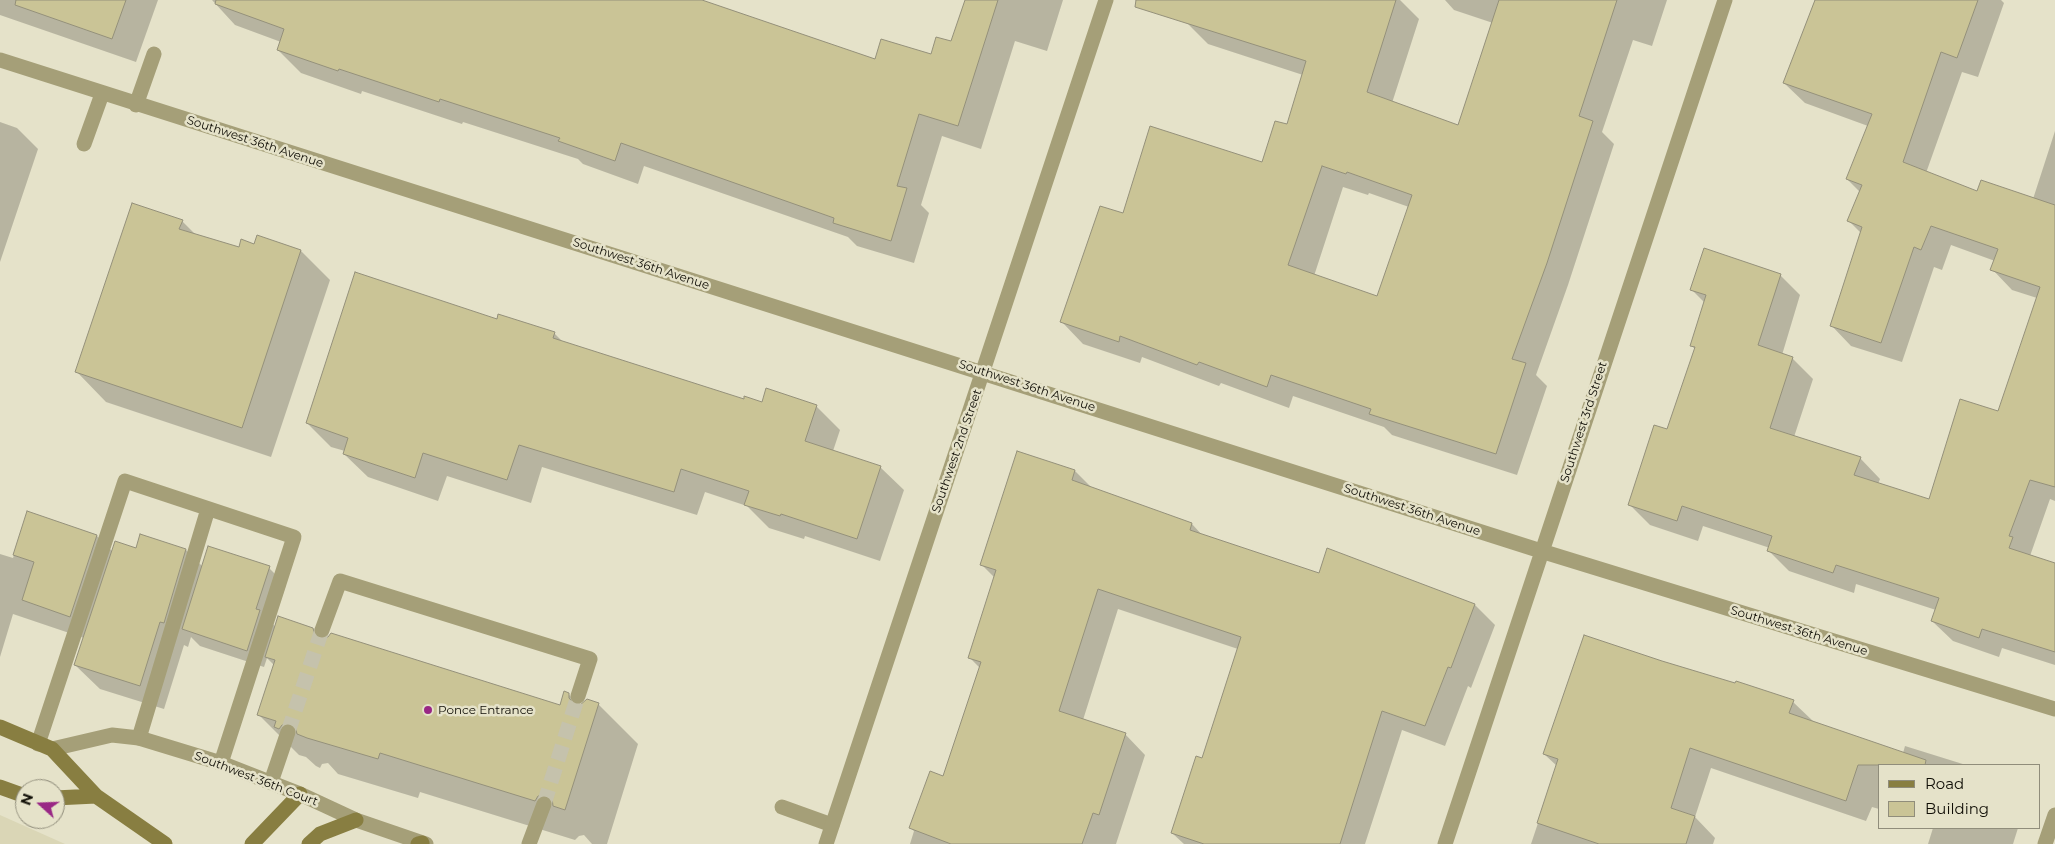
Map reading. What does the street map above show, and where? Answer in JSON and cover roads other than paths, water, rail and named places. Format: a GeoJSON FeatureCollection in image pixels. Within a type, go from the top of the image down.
{"type":"FeatureCollection","features":[{"type":"Feature","properties":{"kind":"street","name":"Southwest 2nd Street"},"geometry":{"type":"LineString","coordinates":[[826,844],[984,373],[1106,0]]}},
{"type":"Feature","properties":{"kind":"street","name":"Southwest 3rd Street"},"geometry":{"type":"LineString","coordinates":[[1445,844],[1725,0]]}},
{"type":"Feature","properties":{"kind":"street"},"geometry":{"type":"LineString","coordinates":[[136,105],[154,54]]}},
{"type":"Feature","properties":{"kind":"street","name":"Southwest 36th Avenue"},"geometry":{"type":"LineString","coordinates":[[0,60],[136,105],[1541,551],[2055,709]]}},
{"type":"Feature","properties":{"kind":"street"},"geometry":{"type":"LineString","coordinates":[[84,144],[102,94]]}},
{"type":"Feature","properties":{"kind":"street"},"geometry":{"type":"LineString","coordinates":[[45,746],[125,481],[294,538],[221,763]]}},
{"type":"Feature","properties":{"kind":"street"},"geometry":{"type":"LineString","coordinates":[[138,738],[208,509]]}},
{"type":"Feature","properties":{"kind":"street"},"geometry":{"type":"LineString","coordinates":[[322,630],[340,581],[590,659],[578,696]]}},
{"type":"Feature","properties":{"kind":"street"},"geometry":{"type":"LineString","coordinates":[[0,727],[45,746],[96,796],[165,844]]}},
{"type":"Feature","properties":{"kind":"street"},"geometry":{"type":"LineString","coordinates":[[271,782],[288,732]]}},
{"type":"Feature","properties":{"kind":"street","name":"Southwest 36th Court"},"geometry":{"type":"LineString","coordinates":[[45,746],[112,735],[138,738],[221,763],[300,794],[356,820],[422,844]]}},
{"type":"Feature","properties":{"kind":"street"},"geometry":{"type":"LineString","coordinates":[[0,787],[15,792]]}},
{"type":"Feature","properties":{"kind":"street"},"geometry":{"type":"LineString","coordinates":[[252,844],[300,794]]}},
{"type":"Feature","properties":{"kind":"street"},"geometry":{"type":"LineString","coordinates":[[65,798],[96,796]]}},
{"type":"Feature","properties":{"kind":"street"},"geometry":{"type":"LineString","coordinates":[[529,844],[544,804]]}},
{"type":"Feature","properties":{"kind":"street"},"geometry":{"type":"LineString","coordinates":[[782,807],[832,825]]}},
{"type":"Feature","properties":{"kind":"street"},"geometry":{"type":"LineString","coordinates":[[2046,844],[2055,815]]}},
{"type":"Feature","properties":{"kind":"street"},"geometry":{"type":"LineString","coordinates":[[309,844],[320,834],[356,820]]}},
{"type":"Feature","properties":{"kind":"tunnel"},"geometry":{"type":"LineString","coordinates":[[288,732],[322,630]]}},
{"type":"Feature","properties":{"kind":"tunnel"},"geometry":{"type":"LineString","coordinates":[[544,804],[578,696]]}},
{"type":"Feature","properties":{"kind":"place","name":"Ponce Entrance"},"geometry":{"type":"Point","coordinates":[428,710]}}]}
